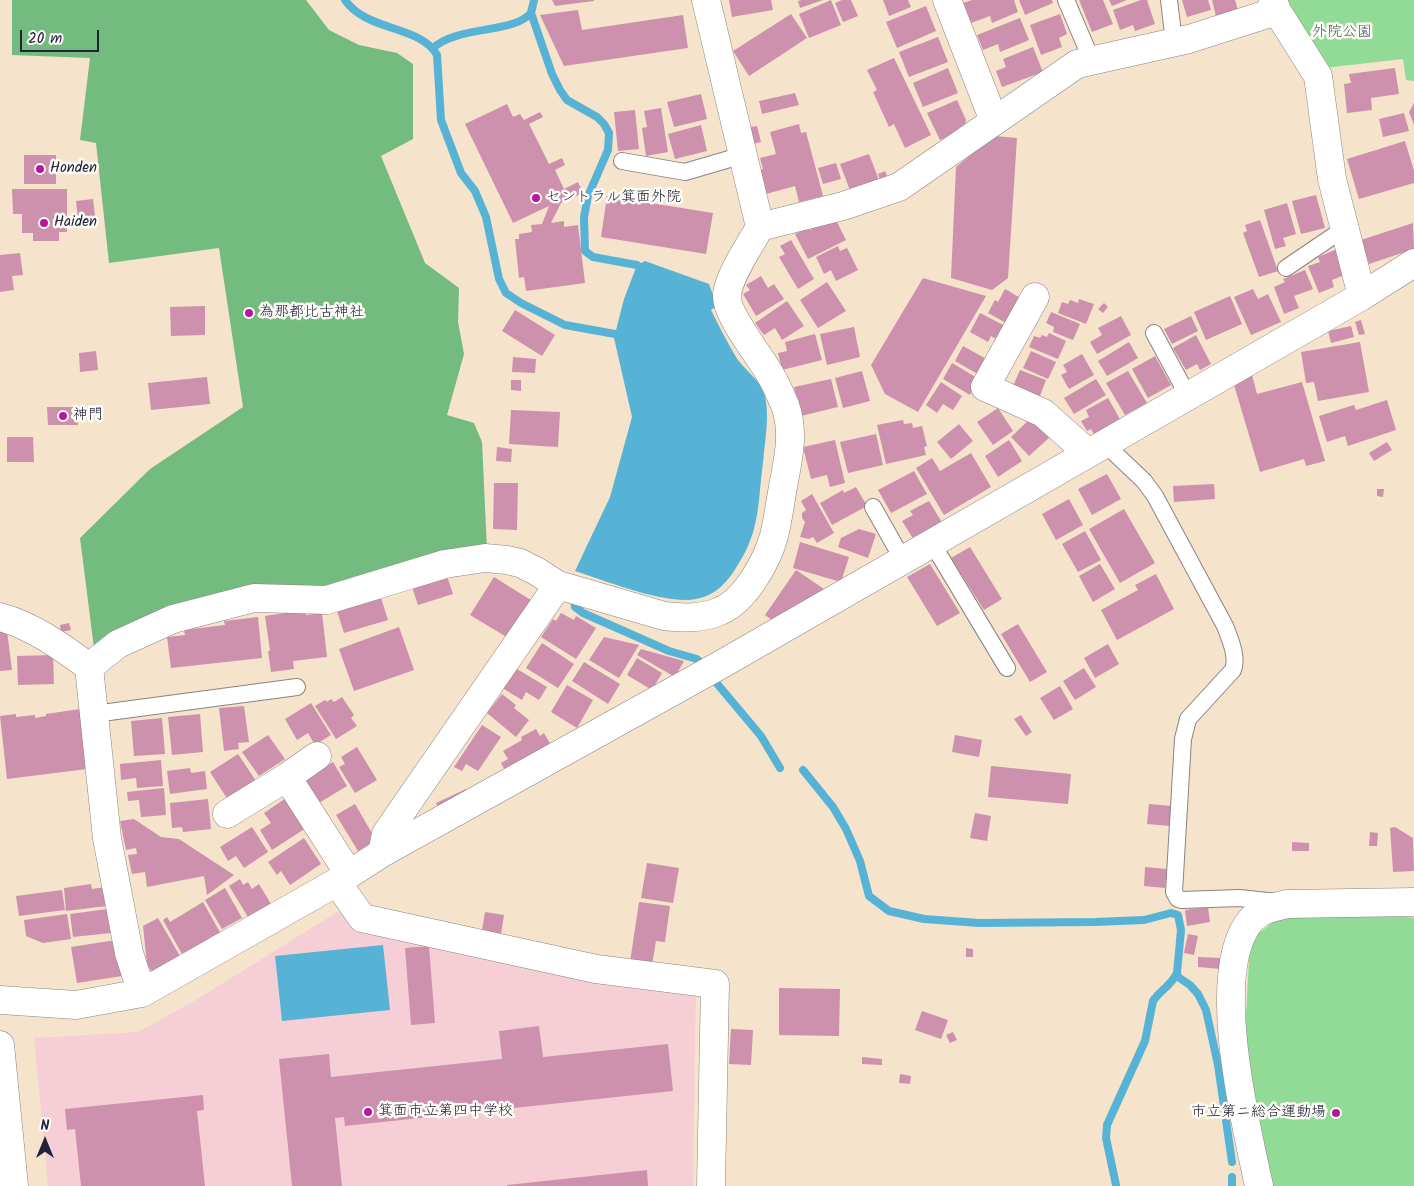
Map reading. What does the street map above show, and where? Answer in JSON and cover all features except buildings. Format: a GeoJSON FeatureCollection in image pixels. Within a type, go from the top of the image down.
{"type":"FeatureCollection","features":[{"type":"Feature","properties":{"kind":"street"},"geometry":{"type":"LineString","coordinates":[[90,667],[118,644],[173,619],[254,598],[327,600],[445,564],[485,558],[520,563],[558,586],[664,616],[694,617],[721,611],[731,605],[749,585],[767,555],[774,535],[790,453],[789,421],[769,372],[752,348],[728,306],[727,296],[734,273],[760,228],[706,0]]}},
{"type":"Feature","properties":{"kind":"street"},"geometry":{"type":"LineString","coordinates":[[947,0],[994,121]]}},
{"type":"Feature","properties":{"kind":"street"},"geometry":{"type":"LineString","coordinates":[[760,228],[843,206],[899,187],[1077,64],[1174,42],[1275,5],[1318,76],[1332,179],[1362,296]]}},
{"type":"Feature","properties":{"kind":"street"},"geometry":{"type":"LineString","coordinates":[[0,1000],[76,1005],[142,993],[343,878],[382,853],[713,669],[903,560],[1362,296],[1414,263]]}},
{"type":"Feature","properties":{"kind":"street"},"geometry":{"type":"LineString","coordinates":[[1035,297],[985,387],[1043,414],[1097,448]]}},
{"type":"Feature","properties":{"kind":"street"},"geometry":{"type":"LineString","coordinates":[[382,853],[386,834],[558,586]]}},
{"type":"Feature","properties":{"kind":"street"},"geometry":{"type":"LineString","coordinates":[[0,617],[54,641],[90,667],[108,838],[129,953],[142,993]]}},
{"type":"Feature","properties":{"kind":"street"},"geometry":{"type":"LineString","coordinates":[[227,814],[317,756]]}},
{"type":"Feature","properties":{"kind":"street"},"geometry":{"type":"LineString","coordinates":[[287,777],[343,878],[362,918],[596,969],[715,984],[711,1186]]}},
{"type":"Feature","properties":{"kind":"street"},"geometry":{"type":"LineString","coordinates":[[1259,1186],[1244,1113],[1233,1044],[1233,971],[1239,942],[1244,930],[1254,917],[1267,908],[1287,904],[1414,902]]}},
{"type":"Feature","properties":{"kind":"street"},"geometry":{"type":"LineString","coordinates":[[0,1044],[14,1186]]}},
{"type":"Feature","properties":{"kind":"lane"},"geometry":{"type":"LineString","coordinates":[[1066,0],[1092,61]]}},
{"type":"Feature","properties":{"kind":"lane"},"geometry":{"type":"LineString","coordinates":[[1169,0],[1174,42]]}},
{"type":"Feature","properties":{"kind":"lane"},"geometry":{"type":"LineString","coordinates":[[622,161],[685,172],[743,155]]}},
{"type":"Feature","properties":{"kind":"lane"},"geometry":{"type":"LineString","coordinates":[[1286,268],[1345,228]]}},
{"type":"Feature","properties":{"kind":"lane"},"geometry":{"type":"LineString","coordinates":[[1154,333],[1188,396]]}},
{"type":"Feature","properties":{"kind":"lane"},"geometry":{"type":"LineString","coordinates":[[1097,448],[1144,481],[1155,496],[1226,626],[1235,661],[1233,670],[1192,713],[1186,722],[1182,749],[1174,892],[1178,899],[1182,900],[1240,898],[1287,904]]}},
{"type":"Feature","properties":{"kind":"lane"},"geometry":{"type":"LineString","coordinates":[[873,507],[903,560]]}},
{"type":"Feature","properties":{"kind":"lane"},"geometry":{"type":"LineString","coordinates":[[932,543],[1007,668]]}},
{"type":"Feature","properties":{"kind":"lane"},"geometry":{"type":"LineString","coordinates":[[94,714],[297,687]]}},
{"type":"Feature","properties":{"kind":"shaded area","name":"箕面市立第四中学校"},"geometry":{"type":"Polygon","coordinates":[[[342,909],[696,992],[693,1186],[48,1186],[34,1038],[138,1032],[191,1003],[342,909]]]}},
{"type":"Feature","properties":{"kind":"green space","name":"為那都比古神社"},"geometry":{"type":"Polygon","coordinates":[[[12,0],[306,0],[329,30],[359,45],[397,53],[413,64],[413,139],[381,156],[425,263],[459,288],[458,322],[464,354],[447,415],[474,423],[482,442],[487,550],[94,648],[80,538],[150,469],[243,407],[219,248],[109,263],[96,143],[80,140],[90,58],[12,55],[12,0]]]}},
{"type":"Feature","properties":{"kind":"green space","name":"外院公園"},"geometry":{"type":"Polygon","coordinates":[[[1284,0],[1414,0],[1414,81],[1406,80],[1403,59],[1324,68],[1284,0]]]}},
{"type":"Feature","properties":{"kind":"green space","name":"市立第ニ総合運動場"},"geometry":{"type":"Polygon","coordinates":[[[1374,914],[1414,918],[1414,1186],[1270,1186],[1245,1035],[1249,958],[1252,943],[1259,933],[1277,919],[1292,916],[1374,914]]]}},
{"type":"Feature","properties":{"kind":"water"},"geometry":{"type":"Polygon","coordinates":[[[645,261],[709,284],[717,306],[711,310],[726,340],[739,362],[760,385],[765,396],[767,417],[759,502],[750,542],[734,571],[718,590],[696,599],[669,599],[619,586],[575,571],[610,497],[632,417],[614,338],[624,299],[637,265],[645,261]]]}},
{"type":"Feature","properties":{"kind":"water"},"geometry":{"type":"Polygon","coordinates":[[[383,945],[390,1010],[282,1021],[275,956],[383,945]]]}},
{"type":"Feature","properties":{"kind":"waterway"},"geometry":{"type":"LineString","coordinates":[[345,0],[366,18],[419,38],[429,45],[437,55],[441,120],[461,173],[475,191],[486,217],[499,279],[506,293],[521,303],[565,325],[615,334]]}},
{"type":"Feature","properties":{"kind":"waterway"},"geometry":{"type":"LineString","coordinates":[[534,0],[531,13],[552,74],[560,90],[567,100],[597,117],[609,133],[608,150],[588,196],[584,217],[585,251],[593,257],[637,265]]}},
{"type":"Feature","properties":{"kind":"waterway"},"geometry":{"type":"LineString","coordinates":[[433,48],[457,36],[512,24],[523,20],[531,13]]}},
{"type":"Feature","properties":{"kind":"waterway"},"geometry":{"type":"LineString","coordinates":[[574,600],[575,607],[583,613],[669,651],[697,659],[701,663]]}},
{"type":"Feature","properties":{"kind":"waterway"},"geometry":{"type":"LineString","coordinates":[[714,680],[761,736],[780,768]]}},
{"type":"Feature","properties":{"kind":"waterway"},"geometry":{"type":"LineString","coordinates":[[803,770],[833,807],[846,829],[860,861],[869,896],[889,911],[924,919],[979,923],[1095,922],[1144,920],[1171,913],[1178,915],[1181,930],[1177,973],[1178,977],[1190,985],[1198,994],[1206,1010],[1218,1065],[1232,1162]]}},
{"type":"Feature","properties":{"kind":"waterway"},"geometry":{"type":"LineString","coordinates":[[1116,1185],[1106,1138],[1107,1125],[1145,1041],[1153,1001],[1177,973]]}},
{"type":"Feature","properties":{"kind":"waterway"},"geometry":{"type":"LineString","coordinates":[[1232,1177],[1232,1186]]}},
{"type":"Feature","properties":{"kind":"place","name":"Honden"},"geometry":{"type":"Point","coordinates":[40,169]}},
{"type":"Feature","properties":{"kind":"place","name":"セントラル箕面外院"},"geometry":{"type":"Point","coordinates":[536,198]}},
{"type":"Feature","properties":{"kind":"place","name":"Haiden"},"geometry":{"type":"Point","coordinates":[44,223]}},
{"type":"Feature","properties":{"kind":"place","name":"為那都比古神社"},"geometry":{"type":"Point","coordinates":[249,313]}},
{"type":"Feature","properties":{"kind":"place","name":"神門"},"geometry":{"type":"Point","coordinates":[63,416]}},
{"type":"Feature","properties":{"kind":"place","name":"箕面市立第四中学校"},"geometry":{"type":"Point","coordinates":[368,1112]}},
{"type":"Feature","properties":{"kind":"place","name":"市立第ニ総合運動場"},"geometry":{"type":"Point","coordinates":[1336,1113]}}]}
